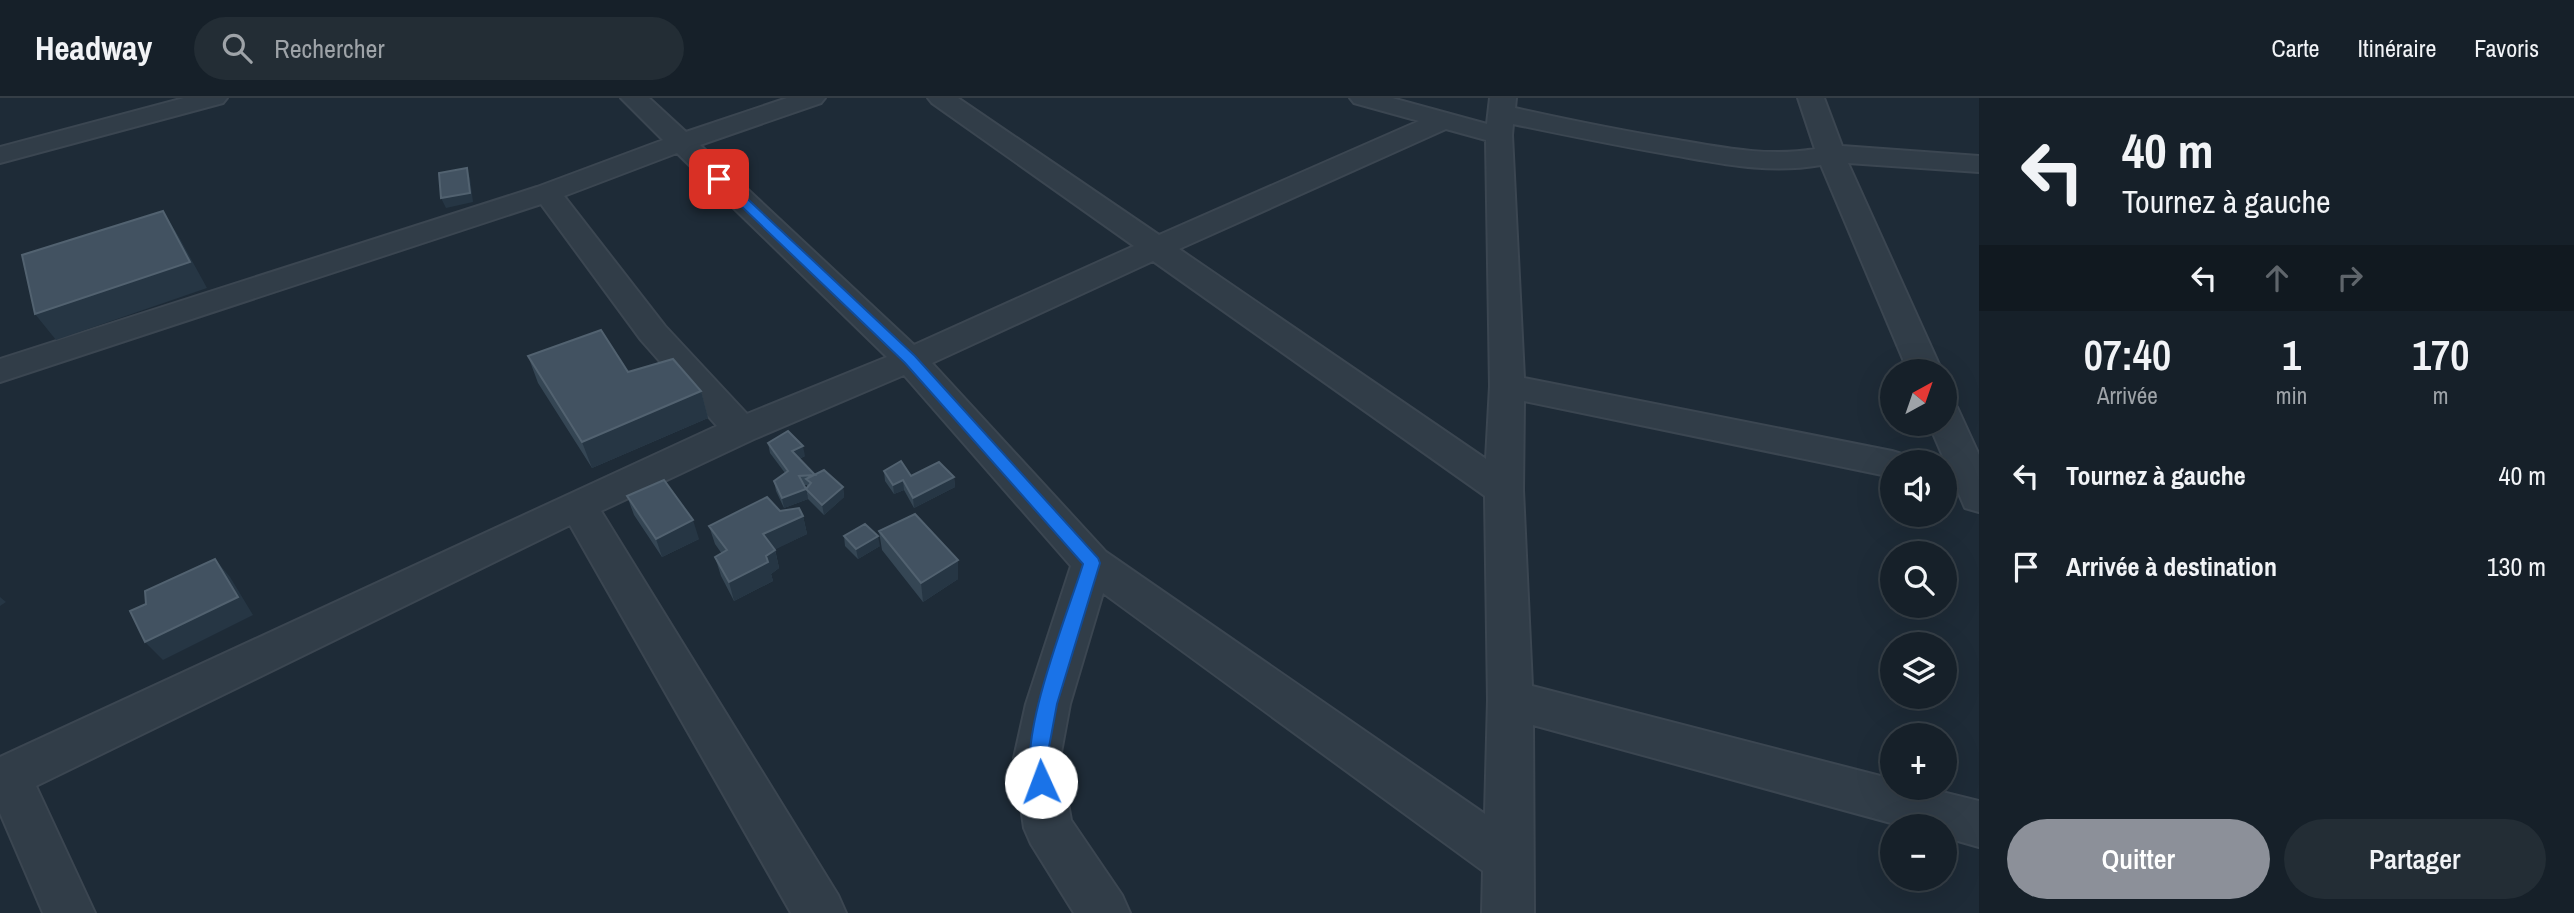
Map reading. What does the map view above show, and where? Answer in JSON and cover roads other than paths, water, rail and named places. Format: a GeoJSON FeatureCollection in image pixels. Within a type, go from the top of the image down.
{"type":"FeatureCollection","features":[{"type":"Feature","properties":{"kind":"street"},"geometry":{"type":"LineString","coordinates":[[0,155],[214,98]]}},
{"type":"Feature","properties":{"kind":"street"},"geometry":{"type":"LineString","coordinates":[[634,98],[910,360],[1092,563],[1509,860]]}},
{"type":"Feature","properties":{"kind":"street"},"geometry":{"type":"LineString","coordinates":[[0,371],[547,193],[682,142],[812,98]]}},
{"type":"Feature","properties":{"kind":"street"},"geometry":{"type":"LineString","coordinates":[[942,98],[1504,490]]}},
{"type":"Feature","properties":{"kind":"street"},"geometry":{"type":"LineString","coordinates":[[1363,98],[1444,120]]}},
{"type":"Feature","properties":{"kind":"street"},"geometry":{"type":"LineString","coordinates":[[1811,98],[1831,155],[1920,359]]}},
{"type":"Feature","properties":{"kind":"street"},"geometry":{"type":"LineString","coordinates":[[1501,115],[1507,386],[1504,490],[1510,700],[1508,913]]}},
{"type":"Feature","properties":{"kind":"street"},"geometry":{"type":"LineString","coordinates":[[69,913],[4,779],[741,430],[910,360],[1284,189],[1444,120],[1501,115],[1724,157],[1790,162],[1831,155],[1861,154],[1979,164]]}},
{"type":"Feature","properties":{"kind":"street"},"geometry":{"type":"LineString","coordinates":[[547,193],[653,333],[741,430]]}},
{"type":"Feature","properties":{"kind":"street"},"geometry":{"type":"LineString","coordinates":[[1507,386],[1880,462]]}},
{"type":"Feature","properties":{"kind":"street"},"geometry":{"type":"LineString","coordinates":[[1951,436],[1969,484]]}},
{"type":"Feature","properties":{"kind":"street"},"geometry":{"type":"LineString","coordinates":[[578,505],[820,913]]}},
{"type":"Feature","properties":{"kind":"street"},"geometry":{"type":"LineString","coordinates":[[1092,563],[1048,704],[1037,758],[1048,828],[1104,913]]}},
{"type":"Feature","properties":{"kind":"street"},"geometry":{"type":"LineString","coordinates":[[1510,700],[1979,824]]}}]}
